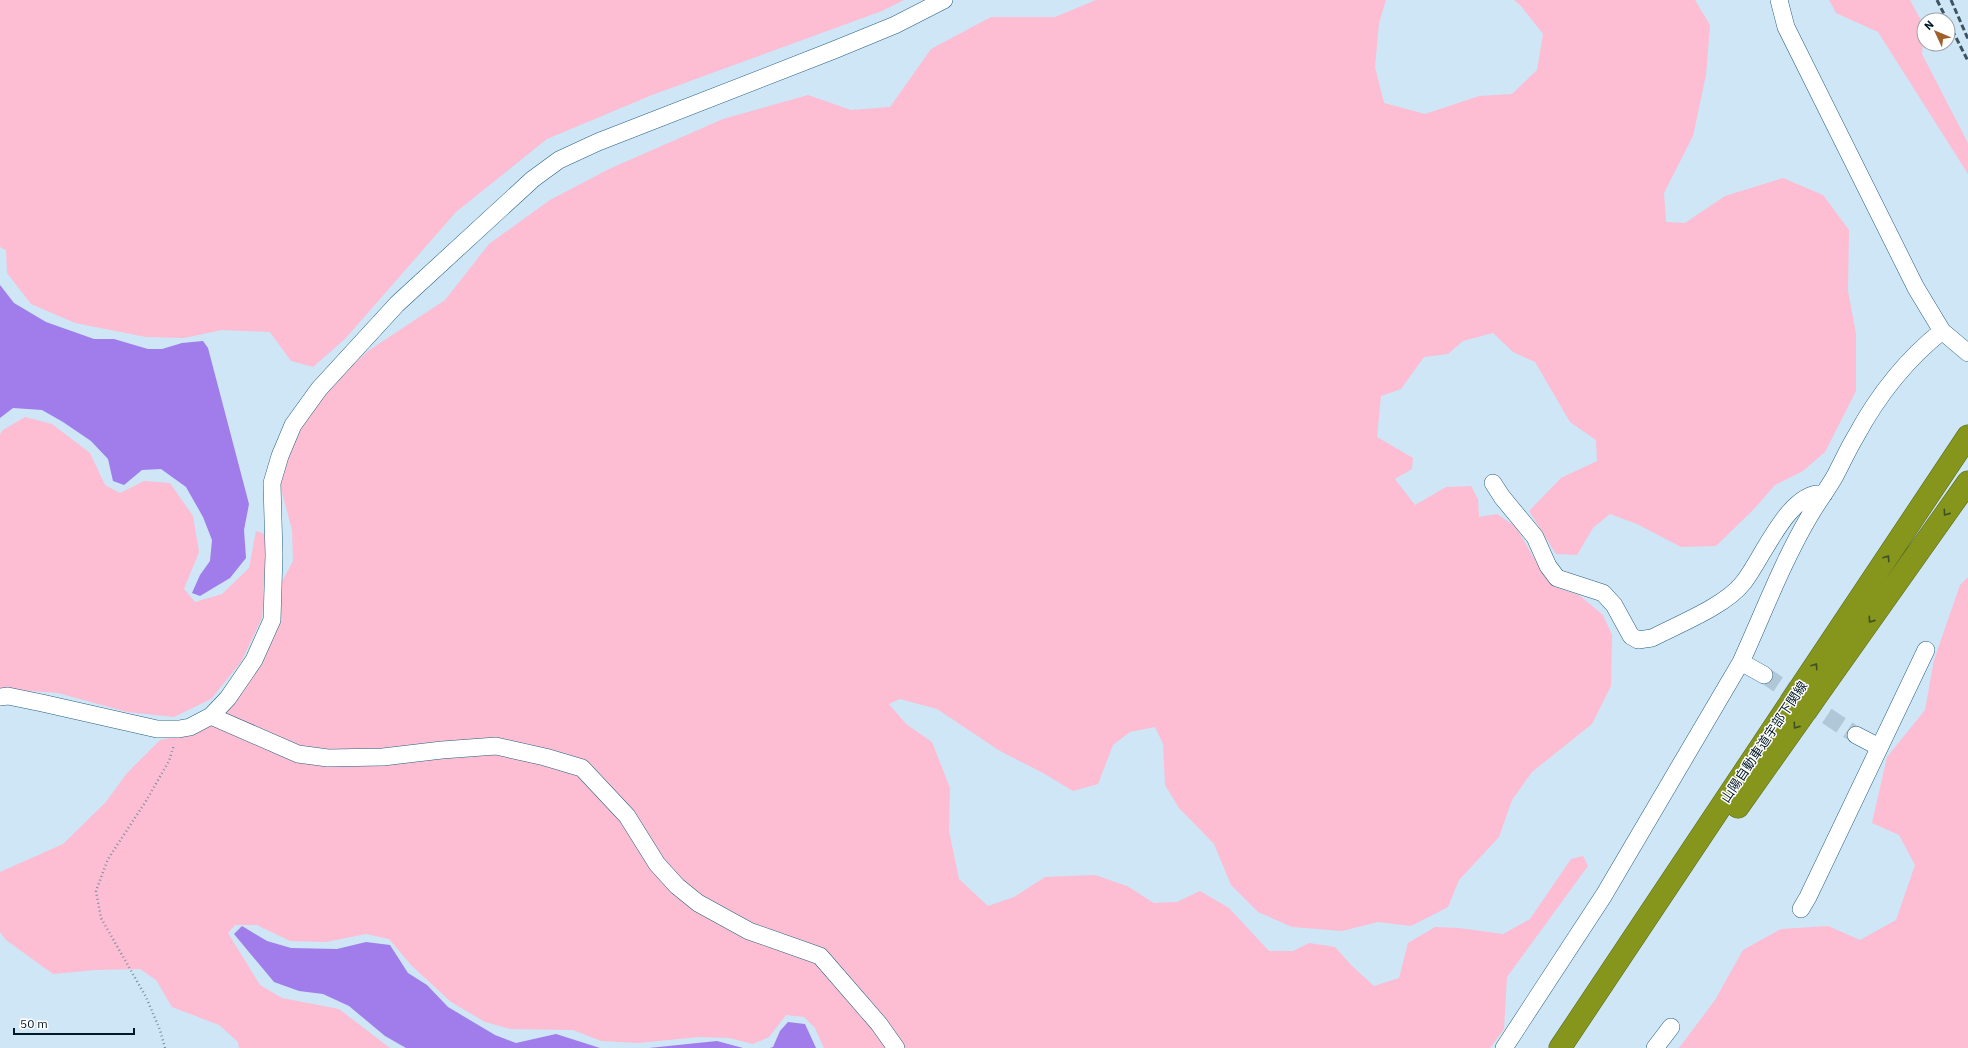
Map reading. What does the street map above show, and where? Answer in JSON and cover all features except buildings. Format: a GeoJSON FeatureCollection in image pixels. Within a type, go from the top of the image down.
{"type":"FeatureCollection","features":[{"type":"Feature","properties":{"kind":"highway","name":"山陽自動車道宇部下関線"},"geometry":{"type":"LineString","coordinates":[[1560,1048],[1964,442]]}},
{"type":"Feature","properties":{"kind":"highway","name":"山陽自動車道宇部下関線"},"geometry":{"type":"LineString","coordinates":[[1567,1048],[1968,482]]}},
{"type":"Feature","properties":{"kind":"street"},"geometry":{"type":"LineString","coordinates":[[0,698],[8,696],[157,730],[190,727],[211,716],[228,698],[254,660],[272,620],[274,554],[272,483],[280,456],[293,425],[319,389],[397,304],[533,179],[559,160],[598,142],[895,25],[944,0]]}},
{"type":"Feature","properties":{"kind":"street"},"geometry":{"type":"LineString","coordinates":[[1779,0],[1786,27],[1916,288],[1942,331],[1968,353]]}},
{"type":"Feature","properties":{"kind":"street"},"geometry":{"type":"LineString","coordinates":[[1504,1048],[1604,895],[1741,662],[1786,563],[1809,517],[1824,494],[1856,435],[1881,396],[1925,344],[1942,331]]}},
{"type":"Feature","properties":{"kind":"street"},"geometry":{"type":"LineString","coordinates":[[1494,483],[1502,497],[1535,538],[1548,566],[1557,578],[1603,593],[1614,605],[1631,636],[1638,640],[1652,638],[1730,598],[1744,583],[1779,527],[1798,503],[1805,497],[1819,493],[1824,494]]}},
{"type":"Feature","properties":{"kind":"street"},"geometry":{"type":"LineString","coordinates":[[1800,909],[1808,897],[1878,747],[1926,650]]}},
{"type":"Feature","properties":{"kind":"street"},"geometry":{"type":"LineString","coordinates":[[1741,662],[1764,675]]}},
{"type":"Feature","properties":{"kind":"street"},"geometry":{"type":"LineString","coordinates":[[211,716],[298,754],[328,758],[383,758],[442,750],[496,746],[545,757],[582,768],[628,816],[657,864],[678,886],[698,902],[749,931],[820,956],[879,1024],[896,1048]]}},
{"type":"Feature","properties":{"kind":"street"},"geometry":{"type":"LineString","coordinates":[[1856,735],[1878,747]]}},
{"type":"Feature","properties":{"kind":"street"},"geometry":{"type":"LineString","coordinates":[[1655,1048],[1671,1027]]}},
{"type":"Feature","properties":{"kind":"path"},"geometry":{"type":"LineString","coordinates":[[165,1048],[160,1030],[146,997],[101,918],[96,891],[108,859],[146,801],[169,761],[179,729]]}},
{"type":"Feature","properties":{"kind":"shaded area"},"geometry":{"type":"Polygon","coordinates":[[[0,0],[904,0],[882,11],[652,95],[547,139],[456,212],[345,339],[313,367],[291,361],[270,332],[222,330],[184,338],[146,337],[75,323],[31,304],[7,273],[6,250],[0,247],[0,0]]]}},
{"type":"Feature","properties":{"kind":"shaded area"},"geometry":{"type":"Polygon","coordinates":[[[1096,0],[1386,0],[1379,23],[1375,67],[1384,103],[1425,114],[1479,96],[1512,94],[1537,70],[1543,34],[1521,6],[1514,0],[1695,0],[1710,25],[1706,75],[1693,136],[1664,193],[1666,222],[1685,223],[1725,196],[1783,178],[1823,195],[1849,230],[1848,291],[1856,334],[1856,391],[1825,452],[1803,471],[1775,485],[1754,509],[1716,546],[1681,547],[1637,524],[1610,514],[1593,528],[1577,555],[1556,554],[1529,511],[1561,478],[1597,461],[1596,440],[1570,422],[1535,362],[1513,352],[1493,333],[1463,341],[1448,354],[1424,357],[1401,389],[1381,396],[1377,437],[1413,458],[1412,469],[1395,479],[1415,505],[1446,487],[1471,486],[1478,499],[1479,517],[1497,514],[1516,527],[1538,565],[1555,587],[1579,595],[1603,615],[1612,635],[1611,686],[1592,724],[1532,772],[1512,800],[1499,837],[1459,880],[1448,907],[1411,926],[1378,922],[1342,931],[1292,927],[1258,912],[1231,885],[1214,844],[1179,808],[1165,785],[1163,744],[1155,727],[1130,732],[1113,745],[1098,784],[1073,791],[1043,773],[1000,751],[937,709],[900,699],[889,704],[906,724],[932,742],[950,788],[949,831],[959,879],[988,906],[1014,897],[1045,877],[1095,875],[1127,886],[1154,903],[1177,902],[1200,891],[1229,908],[1269,951],[1293,951],[1309,943],[1335,947],[1352,966],[1374,986],[1399,978],[1408,943],[1435,927],[1459,928],[1503,934],[1530,919],[1571,859],[1583,856],[1588,866],[1507,977],[1504,1029],[1490,1048],[824,1048],[815,1028],[804,1017],[786,1015],[769,1037],[753,1044],[729,1038],[699,1037],[638,1043],[601,1041],[573,1030],[510,1029],[485,1022],[451,1002],[411,965],[389,939],[366,934],[326,942],[290,941],[257,925],[235,925],[228,933],[260,985],[282,998],[339,1009],[390,1048],[239,1048],[238,1042],[219,1025],[172,1007],[156,980],[140,969],[95,970],[53,974],[6,940],[0,932],[0,872],[63,844],[106,802],[127,773],[160,740],[196,733],[224,714],[279,587],[293,561],[292,530],[279,481],[308,405],[368,351],[445,300],[489,244],[550,200],[609,169],[723,119],[808,95],[851,110],[890,107],[931,49],[991,17],[1055,17],[1096,0]]]}},
{"type":"Feature","properties":{"kind":"shaded area"},"geometry":{"type":"Polygon","coordinates":[[[1829,0],[1910,0],[1916,12],[1916,52],[1922,52],[1968,143],[1968,174],[1878,32],[1836,13],[1829,0]]]}},
{"type":"Feature","properties":{"kind":"shaded area"},"geometry":{"type":"Polygon","coordinates":[[[0,285],[14,303],[46,322],[94,339],[114,339],[148,349],[162,349],[182,343],[203,341],[208,348],[249,504],[244,530],[246,558],[230,578],[200,596],[192,593],[200,575],[210,561],[212,540],[203,517],[186,487],[161,469],[142,470],[124,485],[113,481],[108,459],[91,441],[42,410],[13,408],[0,418],[0,285]]]}},
{"type":"Feature","properties":{"kind":"shaded area"},"geometry":{"type":"Polygon","coordinates":[[[25,417],[52,424],[90,453],[105,485],[120,493],[144,481],[170,483],[193,516],[199,552],[184,589],[195,602],[222,594],[249,568],[256,531],[267,535],[262,618],[241,662],[211,699],[174,717],[127,712],[58,693],[0,689],[0,434],[3,430],[25,417]]]}},
{"type":"Feature","properties":{"kind":"shaded area"},"geometry":{"type":"Polygon","coordinates":[[[1968,577],[1968,1048],[1679,1048],[1715,1000],[1743,950],[1781,929],[1828,926],[1860,940],[1896,920],[1915,865],[1899,835],[1872,823],[1887,757],[1925,710],[1934,660],[1960,585],[1968,577]]]}},
{"type":"Feature","properties":{"kind":"shaded area"},"geometry":{"type":"Polygon","coordinates":[[[242,926],[267,941],[291,948],[337,949],[366,942],[390,945],[408,973],[427,985],[448,1007],[495,1035],[516,1043],[556,1034],[600,1048],[406,1048],[385,1036],[349,1006],[323,994],[299,991],[274,982],[234,934],[242,926]]]}},
{"type":"Feature","properties":{"kind":"shaded area"},"geometry":{"type":"Polygon","coordinates":[[[788,1022],[805,1024],[816,1048],[770,1048],[773,1047],[780,1031],[788,1022]]]}},
{"type":"Feature","properties":{"kind":"shaded area"},"geometry":{"type":"Polygon","coordinates":[[[717,1041],[743,1048],[649,1048],[717,1041]]]}},
{"type":"Feature","properties":{"kind":"tunnel"},"geometry":{"type":"LineString","coordinates":[[1764,675],[1856,735]]}},
{"type":"Feature","properties":{"kind":"railway"},"geometry":{"type":"LineString","coordinates":[[1937,0],[1943,12]]}},
{"type":"Feature","properties":{"kind":"railway"},"geometry":{"type":"LineString","coordinates":[[1951,0],[1968,39]]}},
{"type":"Feature","properties":{"kind":"railway"},"geometry":{"type":"LineString","coordinates":[[1956,38],[1968,61]]}}]}
